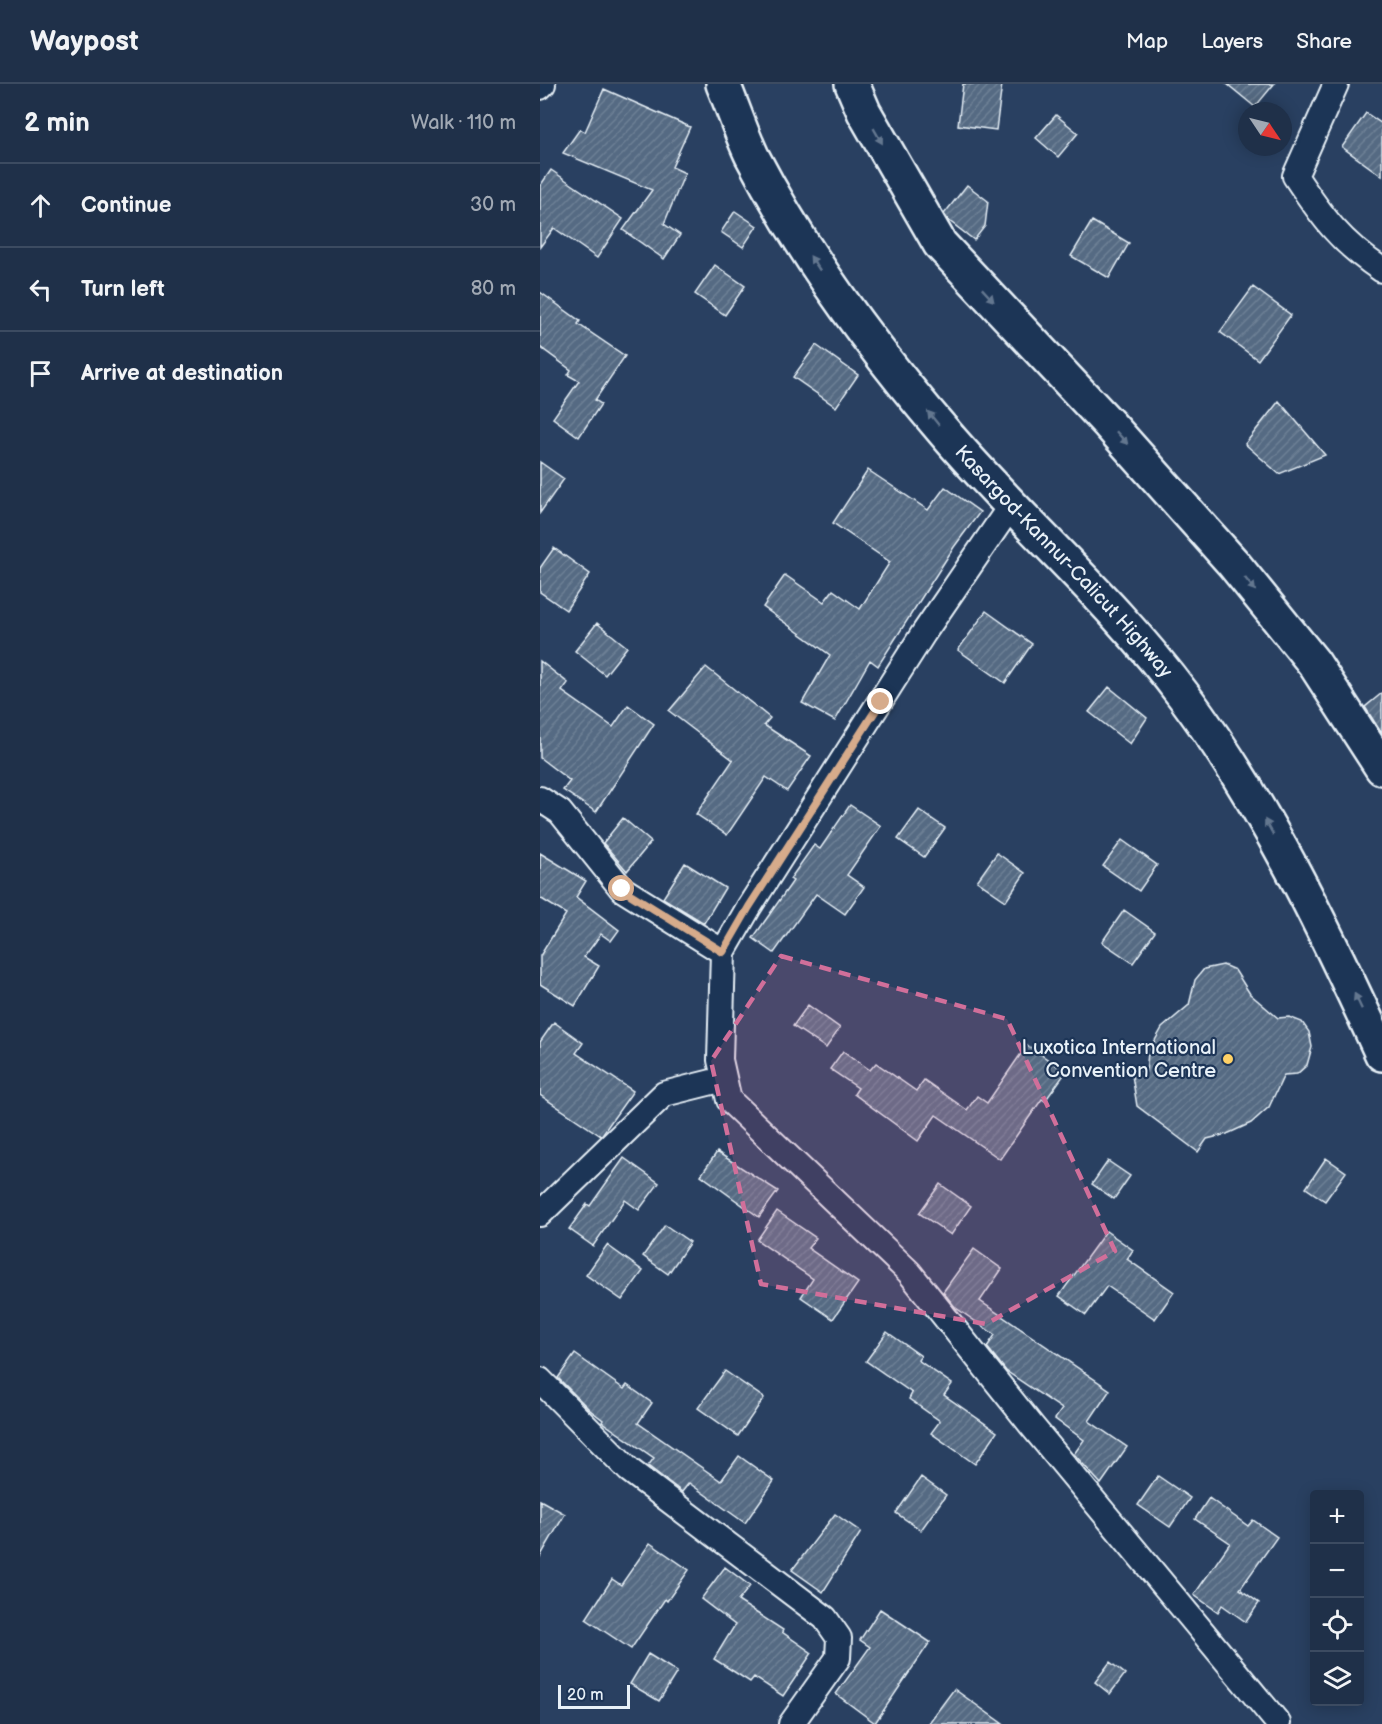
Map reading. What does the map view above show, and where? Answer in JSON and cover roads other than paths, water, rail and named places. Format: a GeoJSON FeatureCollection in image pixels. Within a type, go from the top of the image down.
{"type":"FeatureCollection","features":[{"type":"Feature","properties":{"kind":"highway","name":"Kasargod-Kannur-Calicut Highway"},"geometry":{"type":"LineString","coordinates":[[723,84],[751,153],[797,236],[852,319],[945,434],[1139,641],[1184,695],[1246,785],[1298,878],[1382,1054]]}},
{"type":"Feature","properties":{"kind":"highway"},"geometry":{"type":"LineString","coordinates":[[852,84],[864,112],[940,244],[1109,424],[1233,563],[1314,663],[1382,768]]}},
{"type":"Feature","properties":{"kind":"street"},"geometry":{"type":"LineString","coordinates":[[1336,84],[1295,176],[1331,229],[1354,251],[1382,270]]}},
{"type":"Feature","properties":{"kind":"street"},"geometry":{"type":"LineString","coordinates":[[1012,504],[923,634],[723,952],[720,1060],[724,1079],[729,1100],[909,1272],[1032,1426],[1277,1724],[1285,1724]]}},
{"type":"Feature","properties":{"kind":"street"},"geometry":{"type":"LineString","coordinates":[[540,799],[560,812],[622,889],[723,952]]}},
{"type":"Feature","properties":{"kind":"street"},"geometry":{"type":"LineString","coordinates":[[540,1214],[664,1094],[724,1079]]}},
{"type":"Feature","properties":{"kind":"street"},"geometry":{"type":"LineString","coordinates":[[540,1380],[629,1470],[825,1618],[839,1638],[838,1658],[791,1724]]}},
{"type":"Feature","properties":{"kind":"place","name":"Luxotica International Convention Centre"},"geometry":{"type":"Point","coordinates":[1228,1059]}}]}
